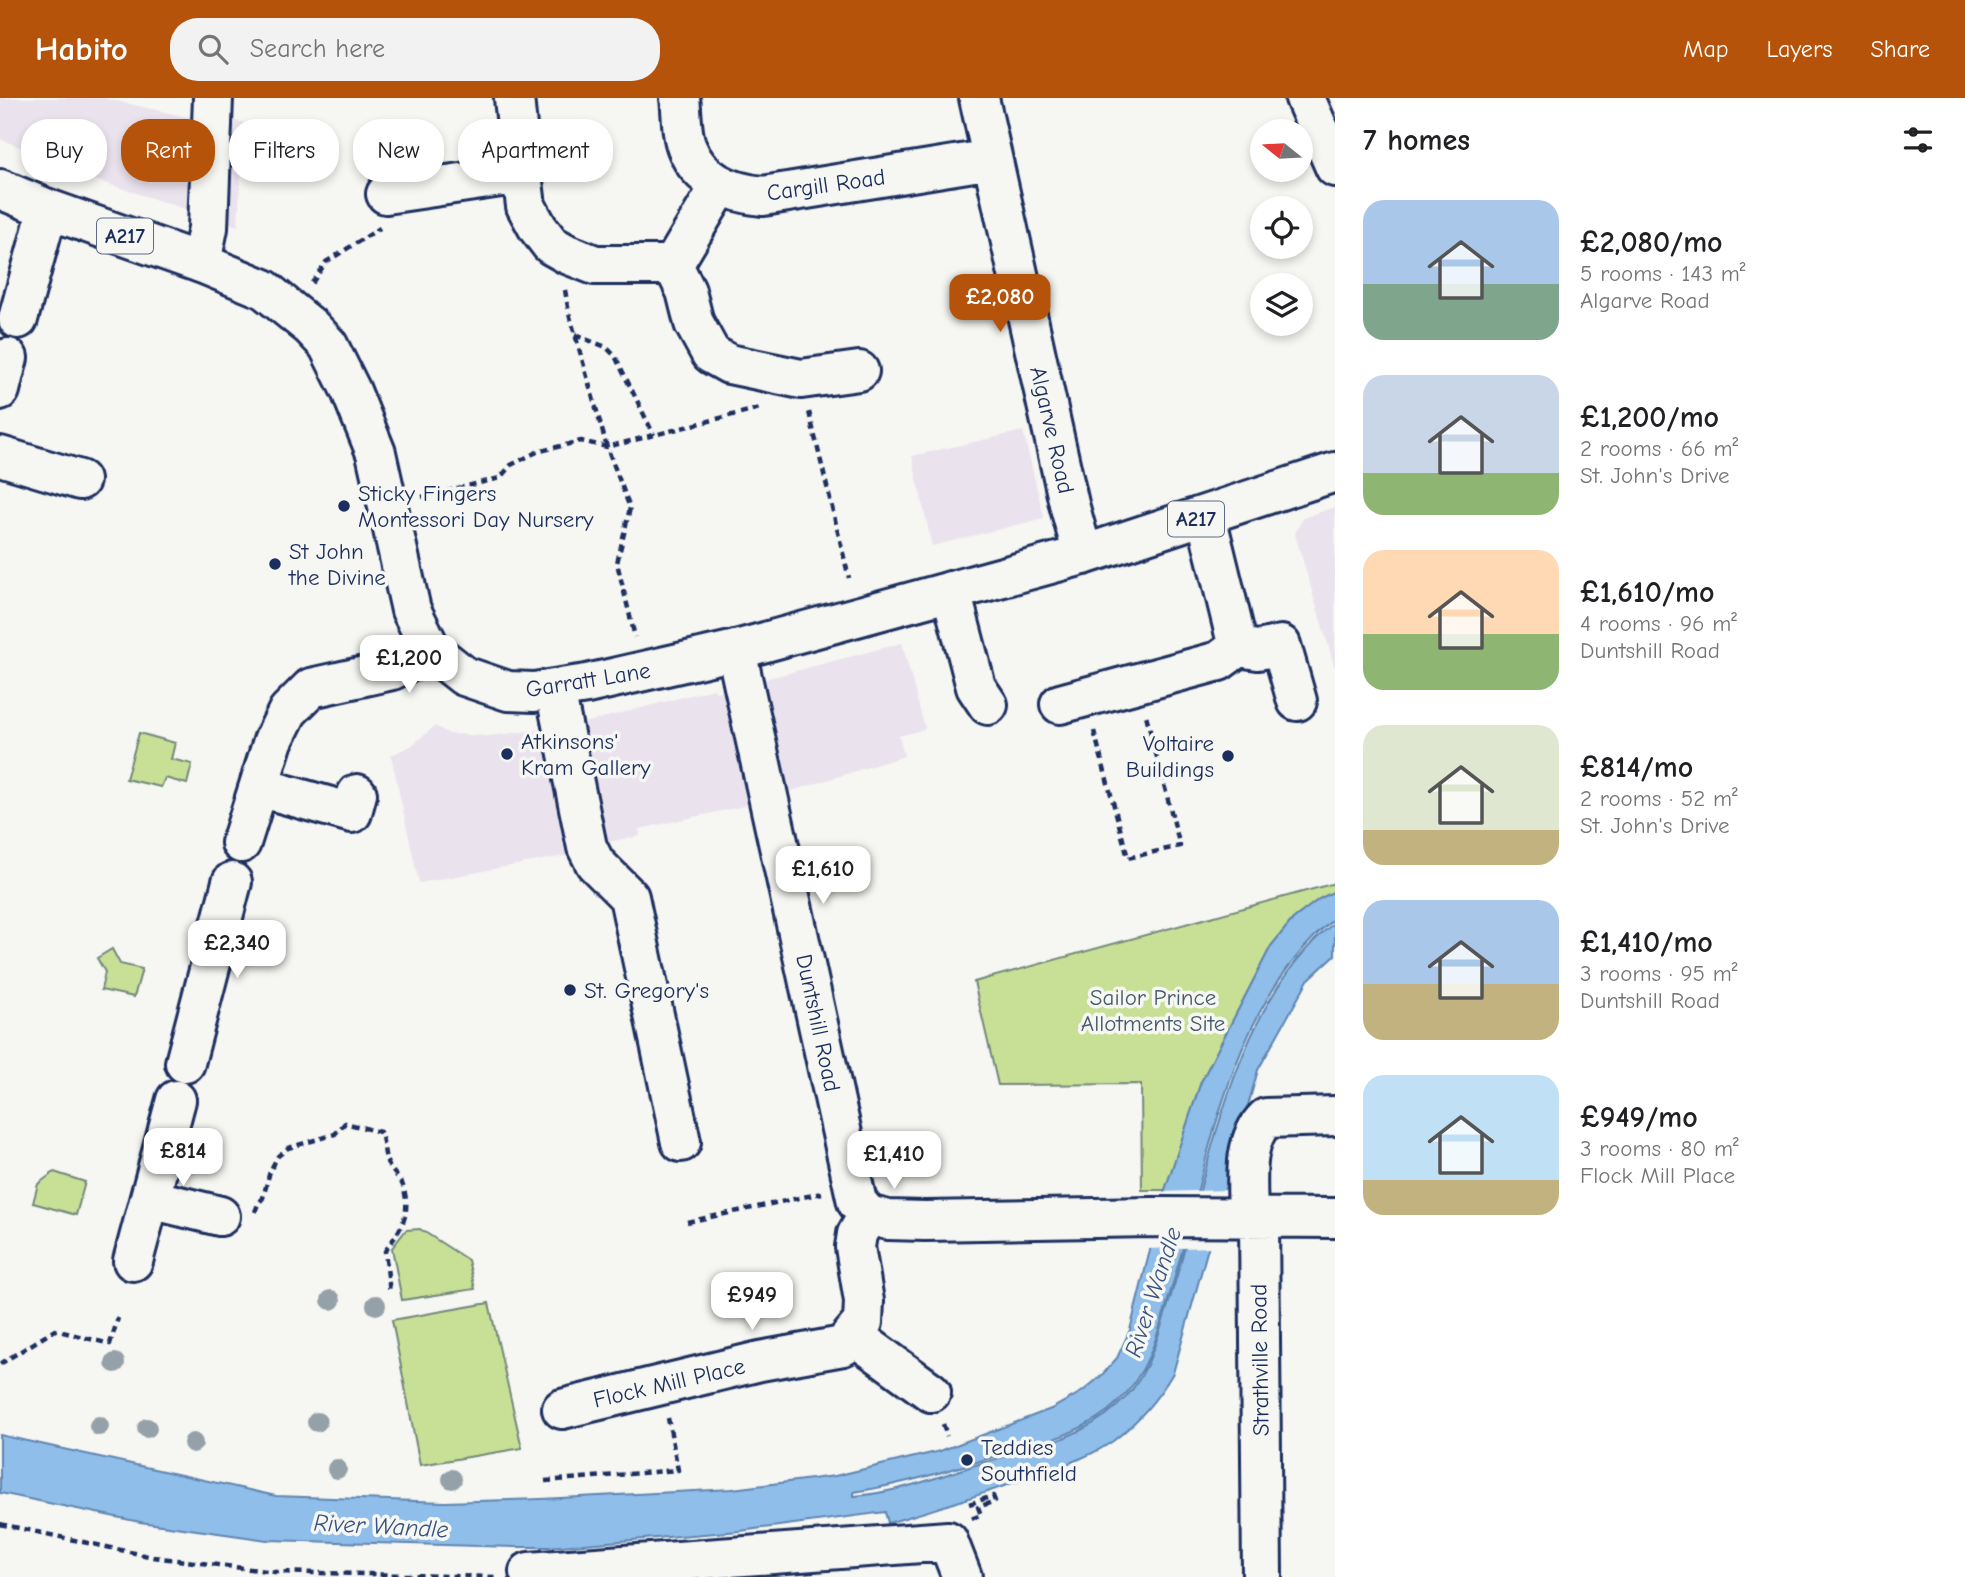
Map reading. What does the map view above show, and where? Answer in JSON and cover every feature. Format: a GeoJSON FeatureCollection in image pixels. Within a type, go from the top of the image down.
{"type":"FeatureCollection","features":[{"type":"Feature","properties":{"kind":"street"},"geometry":{"type":"LineString","coordinates":[[201,263],[208,228],[213,98]]}},
{"type":"Feature","properties":{"kind":"street"},"geometry":{"type":"LineString","coordinates":[[514,98],[516,119]]}},
{"type":"Feature","properties":{"kind":"street","name":"Cargill Road"},"geometry":{"type":"LineString","coordinates":[[680,98],[686,148],[702,172],[720,186],[741,194],[763,196],[992,159]]}},
{"type":"Feature","properties":{"kind":"street","name":"Algarve Road"},"geometry":{"type":"LineString","coordinates":[[979,98],[1069,504],[1083,555]]}},
{"type":"Feature","properties":{"kind":"street"},"geometry":{"type":"LineString","coordinates":[[1305,98],[1335,167]]}},
{"type":"Feature","properties":{"kind":"street"},"geometry":{"type":"LineString","coordinates":[[386,194],[467,182]]}},
{"type":"Feature","properties":{"kind":"street"},"geometry":{"type":"LineString","coordinates":[[523,182],[526,206],[538,228],[551,244],[567,254],[595,265],[673,265]]}},
{"type":"Feature","properties":{"kind":"street"},"geometry":{"type":"LineString","coordinates":[[673,265],[720,186]]}},
{"type":"Feature","properties":{"kind":"street","name":"Garratt Lane"},"geometry":{"type":"LineString","coordinates":[[0,189],[264,289],[293,311],[328,345],[351,391],[376,453],[411,610],[431,650],[458,672],[508,691],[555,690],[642,673],[736,650],[1083,555],[1335,472]]}},
{"type":"Feature","properties":{"kind":"street"},"geometry":{"type":"LineString","coordinates":[[18,319],[48,209]]}},
{"type":"Feature","properties":{"kind":"street"},"geometry":{"type":"LineString","coordinates":[[673,265],[686,291],[694,323],[711,354],[729,363],[801,379],[859,370]]}},
{"type":"Feature","properties":{"kind":"street"},"geometry":{"type":"LineString","coordinates":[[0,456],[80,480]]}},
{"type":"Feature","properties":{"kind":"street"},"geometry":{"type":"LineString","coordinates":[[1206,516],[1238,647]]}},
{"type":"Feature","properties":{"kind":"street"},"geometry":{"type":"LineString","coordinates":[[951,591],[976,687],[988,705]]}},
{"type":"Feature","properties":{"kind":"street"},"geometry":{"type":"LineString","coordinates":[[1073,700],[1219,661],[1238,647],[1258,650],[1281,645],[1297,701]]}},
{"type":"Feature","properties":{"kind":"street"},"geometry":{"type":"LineString","coordinates":[[241,844],[272,741],[288,711],[312,688],[392,670],[431,650]]}},
{"type":"Feature","properties":{"kind":"street","name":"Duntshill Road"},"geometry":{"type":"LineString","coordinates":[[736,650],[861,1202]]}},
{"type":"Feature","properties":{"kind":"street"},"geometry":{"type":"LineString","coordinates":[[555,690],[587,847],[595,863],[629,897],[681,1142]]}},
{"type":"Feature","properties":{"kind":"street"},"geometry":{"type":"LineString","coordinates":[[259,787],[352,813],[357,794]]}},
{"type":"Feature","properties":{"kind":"street"},"geometry":{"type":"LineString","coordinates":[[185,1063],[232,882]]}},
{"type":"Feature","properties":{"kind":"street"},"geometry":{"type":"LineString","coordinates":[[133,1261],[176,1100]]}},
{"type":"Feature","properties":{"kind":"street","name":"Strathville Road"},"geometry":{"type":"LineString","coordinates":[[1262,1577],[1246,1219],[1250,1145],[1258,1125],[1266,1118],[1335,1116]]}},
{"type":"Feature","properties":{"kind":"street"},"geometry":{"type":"LineString","coordinates":[[150,1199],[220,1216]]}},
{"type":"Feature","properties":{"kind":"street"},"geometry":{"type":"LineString","coordinates":[[931,1392],[853,1336],[863,1322],[864,1301],[855,1247],[861,1202],[888,1220],[1335,1218]]}},
{"type":"Feature","properties":{"kind":"street","name":"Flock Mill Place"},"geometry":{"type":"LineString","coordinates":[[562,1409],[661,1383],[843,1346],[853,1336]]}},
{"type":"Feature","properties":{"kind":"street"},"geometry":{"type":"LineString","coordinates":[[529,1572],[948,1541],[962,1577]]}},
{"type":"Feature","properties":{"kind":"path"},"geometry":{"type":"LineString","coordinates":[[293,311],[326,262],[379,228],[425,188]]}},
{"type":"Feature","properties":{"kind":"path"},"geometry":{"type":"LineString","coordinates":[[567,254],[563,274],[575,335],[607,447],[629,508],[617,563],[642,673]]}},
{"type":"Feature","properties":{"kind":"path"},"geometry":{"type":"LineString","coordinates":[[575,335],[606,347],[615,356],[654,435]]}},
{"type":"Feature","properties":{"kind":"path"},"geometry":{"type":"LineString","coordinates":[[388,510],[430,493],[500,478],[511,464],[537,452],[581,441],[607,447],[790,401],[801,379]]}},
{"type":"Feature","properties":{"kind":"path"},"geometry":{"type":"LineString","coordinates":[[801,379],[849,578]]}},
{"type":"Feature","properties":{"kind":"path"},"geometry":{"type":"LineString","coordinates":[[1073,700],[1128,858],[1180,846],[1137,682]]}},
{"type":"Feature","properties":{"kind":"path"},"geometry":{"type":"LineString","coordinates":[[220,1216],[252,1225],[270,1171],[278,1156],[288,1148],[335,1134],[345,1123],[380,1132],[390,1170],[403,1184],[405,1208],[404,1223],[385,1251],[390,1293]]}},
{"type":"Feature","properties":{"kind":"path"},"geometry":{"type":"LineString","coordinates":[[687,1222],[861,1202]]}},
{"type":"Feature","properties":{"kind":"path"},"geometry":{"type":"LineString","coordinates":[[0,1364],[55,1330],[110,1345],[118,1318]]}},
{"type":"Feature","properties":{"kind":"path"},"geometry":{"type":"LineString","coordinates":[[545,1481],[678,1470],[661,1383]]}},
{"type":"Feature","properties":{"kind":"path"},"geometry":{"type":"LineString","coordinates":[[973,1517],[968,1503],[993,1496],[995,1501],[978,1507],[981,1515]]}},
{"type":"Feature","properties":{"kind":"path"},"geometry":{"type":"LineString","coordinates":[[0,1524],[153,1557],[274,1574],[483,1577],[529,1572]]}},
{"type":"Feature","properties":{"kind":"shaded area"},"geometry":{"type":"Polygon","coordinates":[[[0,98],[103,98],[182,116],[212,119],[121,119],[121,182],[215,182],[215,119],[229,121],[229,182],[240,182],[238,226],[102,182],[107,182],[107,119],[21,119],[21,147],[0,139],[0,98]]]}},
{"type":"Feature","properties":{"kind":"shaded area"},"geometry":{"type":"Polygon","coordinates":[[[1023,431],[1044,518],[932,546],[912,456],[1023,431]]]}},
{"type":"Feature","properties":{"kind":"shaded area"},"geometry":{"type":"Polygon","coordinates":[[[1335,507],[1335,668],[1295,534],[1303,518],[1335,507]]]}},
{"type":"Feature","properties":{"kind":"shaded area"},"geometry":{"type":"Polygon","coordinates":[[[902,643],[925,729],[899,736],[904,756],[740,807],[639,829],[640,836],[607,842],[607,848],[419,883],[391,755],[411,746],[435,726],[449,734],[488,736],[572,726],[714,689],[716,692],[902,643]]]}},
{"type":"Feature","properties":{"kind":"green space"},"geometry":{"type":"Polygon","coordinates":[[[139,733],[175,743],[171,759],[192,764],[187,784],[165,778],[161,787],[126,779],[139,733]]]}},
{"type":"Feature","properties":{"kind":"green space","name":"Sailor Prince Allotments Site"},"geometry":{"type":"Polygon","coordinates":[[[1335,883],[1335,891],[1319,899],[1293,919],[1271,946],[1201,1082],[1165,1190],[1142,1190],[1141,1084],[998,1085],[974,982],[1335,883]]]}},
{"type":"Feature","properties":{"kind":"green space"},"geometry":{"type":"Polygon","coordinates":[[[112,949],[120,964],[142,969],[134,997],[101,990],[105,972],[97,958],[112,949]]]}},
{"type":"Feature","properties":{"kind":"green space"},"geometry":{"type":"Polygon","coordinates":[[[54,1172],[85,1182],[76,1215],[33,1203],[38,1184],[54,1172]]]}},
{"type":"Feature","properties":{"kind":"green space"},"geometry":{"type":"Polygon","coordinates":[[[420,1229],[468,1260],[475,1289],[402,1300],[392,1248],[406,1230],[420,1229]]]}},
{"type":"Feature","properties":{"kind":"green space"},"geometry":{"type":"Polygon","coordinates":[[[489,1303],[522,1448],[420,1465],[392,1320],[489,1303]]]}},
{"type":"Feature","properties":{"kind":"water","name":"River Wandle"},"geometry":{"type":"Polygon","coordinates":[[[1335,891],[1335,918],[1299,954],[1269,996],[1246,1041],[1211,1140],[1157,1335],[1145,1365],[1128,1391],[1103,1414],[1072,1432],[921,1478],[854,1492],[854,1496],[902,1488],[1053,1442],[1102,1418],[1128,1395],[1144,1370],[1156,1343],[1184,1251],[1211,1148],[1247,1045],[1271,998],[1300,957],[1335,922],[1335,955],[1308,980],[1258,1070],[1173,1373],[1154,1401],[1131,1426],[1104,1447],[1084,1457],[888,1523],[885,1512],[740,1531],[548,1547],[267,1540],[140,1522],[0,1493],[0,1435],[276,1496],[445,1502],[732,1489],[835,1476],[940,1451],[1051,1409],[1083,1391],[1117,1358],[1130,1330],[1165,1190],[1201,1082],[1271,946],[1293,919],[1319,899],[1335,891]]]}},
{"type":"Feature","properties":{"kind":"pier"},"geometry":{"type":"Polygon","coordinates":[[[1228,1190],[1213,1247],[1147,1249],[1161,1192],[1228,1190]]]}},
{"type":"Feature","properties":{"kind":"place","name":"Sticky Fingers Montessori Day Nursery"},"geometry":{"type":"Point","coordinates":[344,506]}},
{"type":"Feature","properties":{"kind":"place","name":"St John the Divine"},"geometry":{"type":"Point","coordinates":[275,564]}},
{"type":"Feature","properties":{"kind":"place","name":"Atkinsons' Kram Gallery"},"geometry":{"type":"Point","coordinates":[507,754]}},
{"type":"Feature","properties":{"kind":"place","name":"Voltaire Buildings"},"geometry":{"type":"Point","coordinates":[1228,756]}},
{"type":"Feature","properties":{"kind":"place","name":"St. Gregory's"},"geometry":{"type":"Point","coordinates":[570,990]}},
{"type":"Feature","properties":{"kind":"place","name":"Teddies Southfield"},"geometry":{"type":"Point","coordinates":[967,1460]}}]}
